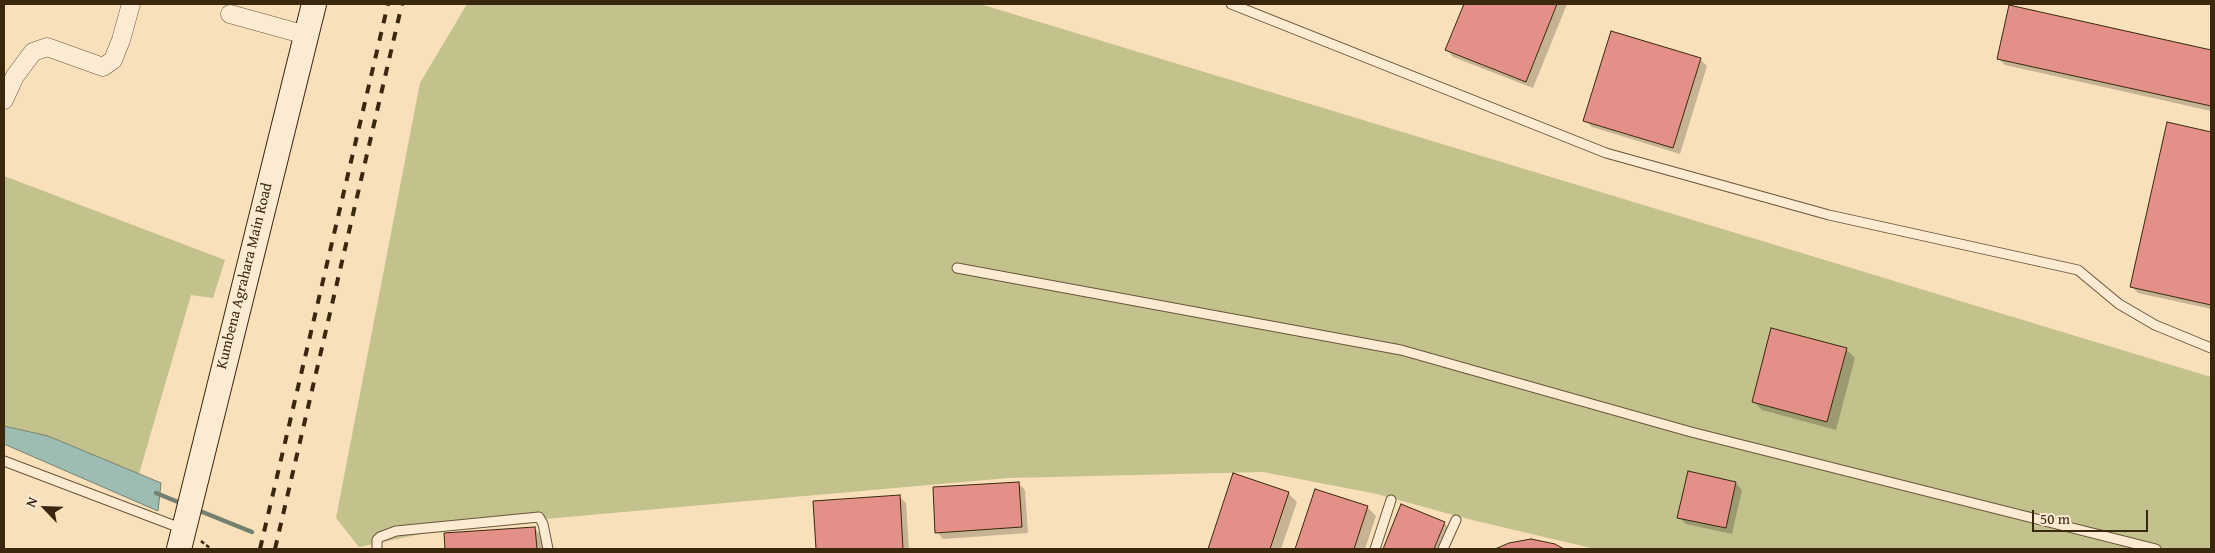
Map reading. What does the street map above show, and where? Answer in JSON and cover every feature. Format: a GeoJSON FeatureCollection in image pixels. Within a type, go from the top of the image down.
{"type":"FeatureCollection","features":[{"type":"Feature","properties":{"kind":"street"},"geometry":{"type":"LineString","coordinates":[[5,93],[33,52],[47,47],[103,67],[113,60],[131,4]]}},
{"type":"Feature","properties":{"kind":"street","name":"Kumbena Agrahara Main Road"},"geometry":{"type":"LineString","coordinates":[[185,523],[314,4]]}},
{"type":"Feature","properties":{"kind":"street"},"geometry":{"type":"LineString","coordinates":[[230,14],[306,35]]}},
{"type":"Feature","properties":{"kind":"lane"},"geometry":{"type":"LineString","coordinates":[[1231,4],[1606,153],[1829,215],[2078,270],[2119,304],[2155,325],[2211,348]]}},
{"type":"Feature","properties":{"kind":"lane"},"geometry":{"type":"LineString","coordinates":[[957,268],[1401,350],[1691,432],[2156,549]]}},
{"type":"Feature","properties":{"kind":"lane"},"geometry":{"type":"LineString","coordinates":[[4,461],[185,523]]}},
{"type":"Feature","properties":{"kind":"lane"},"geometry":{"type":"LineString","coordinates":[[1375,549],[1391,500]]}},
{"type":"Feature","properties":{"kind":"lane"},"geometry":{"type":"LineString","coordinates":[[377,549],[376,540],[396,531],[539,517],[543,524],[548,549]]}},
{"type":"Feature","properties":{"kind":"lane"},"geometry":{"type":"LineString","coordinates":[[1443,549],[1456,520]]}},
{"type":"Feature","properties":{"kind":"shaded area"},"geometry":{"type":"Polygon","coordinates":[[[467,4],[980,4],[2211,377],[2211,549],[1595,549],[1464,518],[1377,494],[1263,472],[1008,478],[454,527],[359,547],[336,518],[420,83],[467,4]]]}},
{"type":"Feature","properties":{"kind":"shaded area"},"geometry":{"type":"Polygon","coordinates":[[[4,176],[225,260],[213,298],[191,295],[139,474],[48,436],[4,426],[4,176]]]}},
{"type":"Feature","properties":{"kind":"water"},"geometry":{"type":"Polygon","coordinates":[[[4,426],[48,436],[161,483],[158,511],[4,444],[4,426]]]}},
{"type":"Feature","properties":{"kind":"building"},"geometry":{"type":"Polygon","coordinates":[[[1464,4],[1557,4],[1526,82],[1445,50],[1464,4]]]}},
{"type":"Feature","properties":{"kind":"building"},"geometry":{"type":"Polygon","coordinates":[[[2009,5],[2211,50],[2211,106],[1997,59],[2009,5]]]}},
{"type":"Feature","properties":{"kind":"building"},"geometry":{"type":"Polygon","coordinates":[[[1611,31],[1701,58],[1673,148],[1583,121],[1611,31]]]}},
{"type":"Feature","properties":{"kind":"building"},"geometry":{"type":"Polygon","coordinates":[[[2167,122],[2211,132],[2211,305],[2130,287],[2167,122]]]}},
{"type":"Feature","properties":{"kind":"building"},"geometry":{"type":"Polygon","coordinates":[[[1771,328],[1847,348],[1827,422],[1752,402],[1771,328]]]}},
{"type":"Feature","properties":{"kind":"building"},"geometry":{"type":"Polygon","coordinates":[[[1688,471],[1736,482],[1726,528],[1677,518],[1688,471]]]}},
{"type":"Feature","properties":{"kind":"building"},"geometry":{"type":"Polygon","coordinates":[[[1233,473],[1289,492],[1270,549],[1208,549],[1233,473]]]}},
{"type":"Feature","properties":{"kind":"building"},"geometry":{"type":"Polygon","coordinates":[[[1019,482],[1022,527],[935,533],[933,487],[1019,482]]]}},
{"type":"Feature","properties":{"kind":"building"},"geometry":{"type":"Polygon","coordinates":[[[1315,489],[1368,506],[1354,549],[1295,549],[1315,489]]]}},
{"type":"Feature","properties":{"kind":"building"},"geometry":{"type":"Polygon","coordinates":[[[900,495],[903,549],[816,549],[813,501],[900,495]]]}},
{"type":"Feature","properties":{"kind":"building"},"geometry":{"type":"Polygon","coordinates":[[[1401,504],[1445,522],[1434,549],[1383,549],[1401,504]]]}},
{"type":"Feature","properties":{"kind":"building"},"geometry":{"type":"Polygon","coordinates":[[[535,527],[537,549],[445,549],[444,533],[535,527]]]}},
{"type":"Feature","properties":{"kind":"building"},"geometry":{"type":"Polygon","coordinates":[[[1531,539],[1555,544],[1564,549],[1495,549],[1509,543],[1531,539]]]}},
{"type":"Feature","properties":{"kind":"waterway"},"geometry":{"type":"LineString","coordinates":[[156,493],[183,504]]}},
{"type":"Feature","properties":{"kind":"waterway"},"geometry":{"type":"LineString","coordinates":[[195,509],[252,532]]}},
{"type":"Feature","properties":{"kind":"railway"},"geometry":{"type":"LineString","coordinates":[[260,549],[388,4]]}},
{"type":"Feature","properties":{"kind":"railway"},"geometry":{"type":"LineString","coordinates":[[275,549],[402,4]]}}]}
